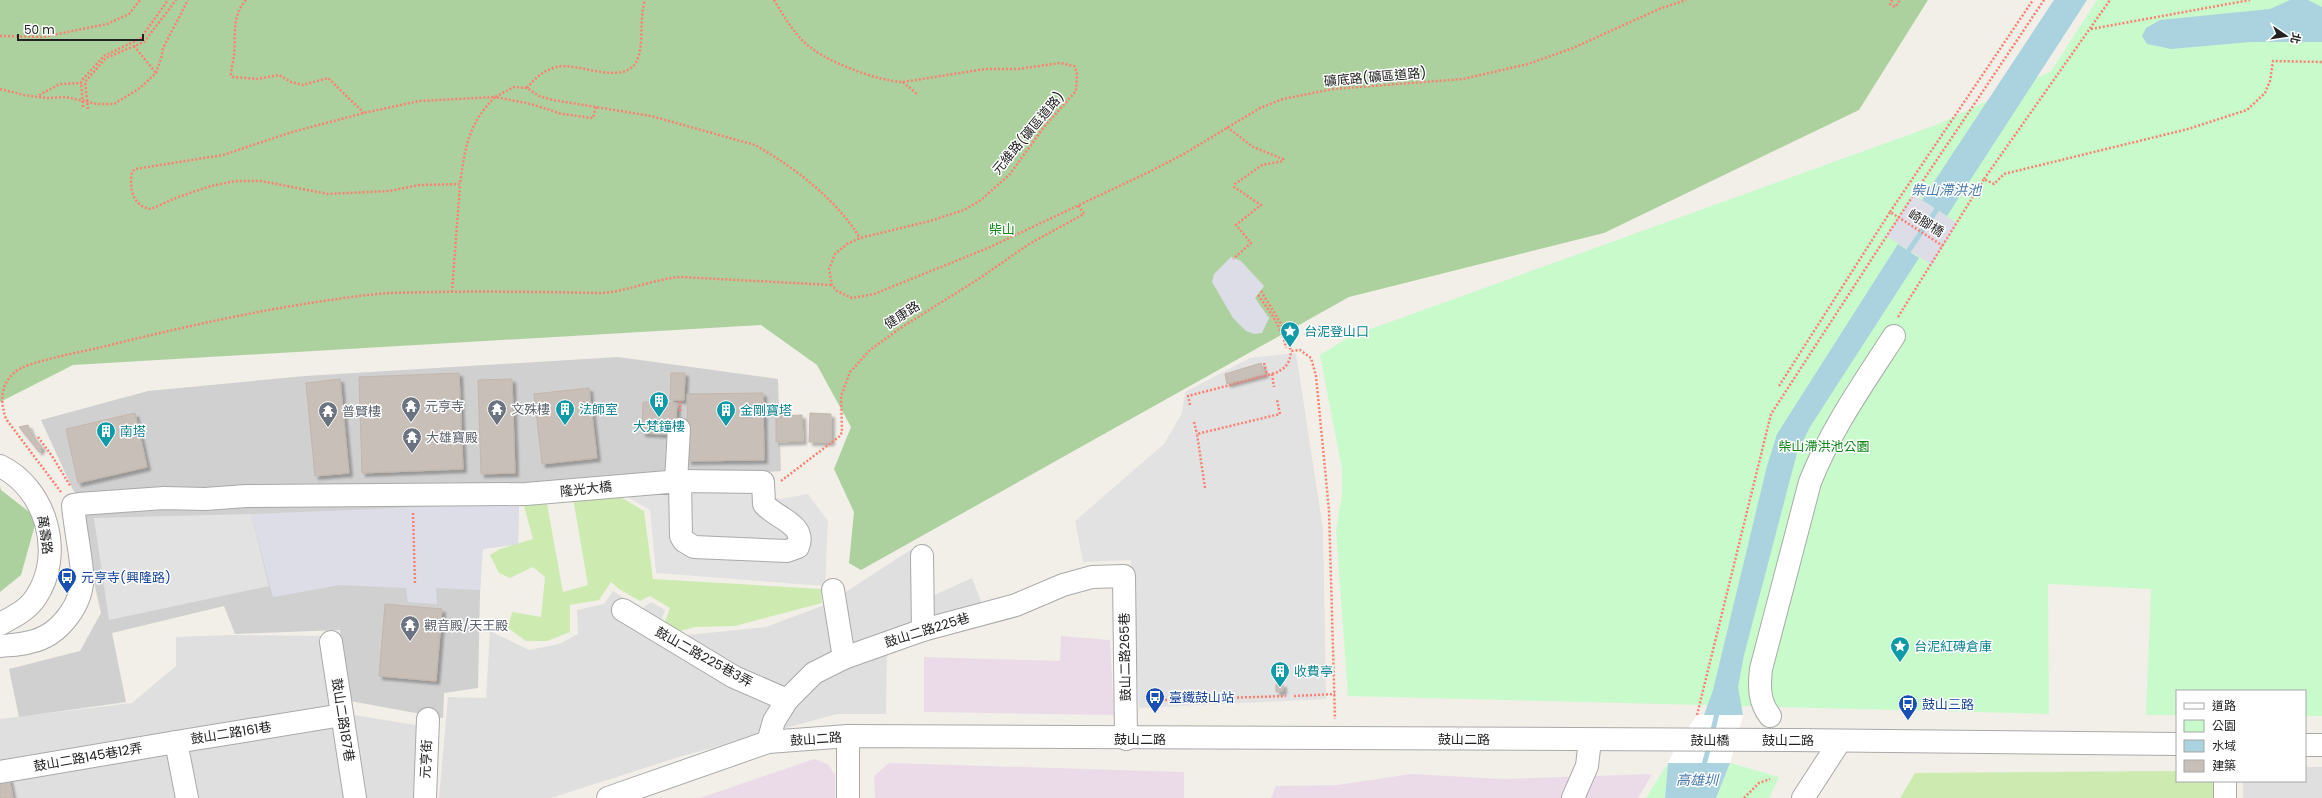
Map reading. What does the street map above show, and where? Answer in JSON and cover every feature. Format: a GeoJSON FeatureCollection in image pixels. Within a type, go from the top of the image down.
{"type":"FeatureCollection","features":[{"type":"Feature","properties":{"kind":"street"},"geometry":{"type":"LineString","coordinates":[[1770,716],[1764,709],[1760,696],[1761,669],[1810,482],[1822,453],[1838,424],[1894,336]]}},
{"type":"Feature","properties":{"kind":"street"},"geometry":{"type":"LineString","coordinates":[[679,429],[678,481],[681,536],[688,543],[701,548],[787,551],[795,549],[799,543],[798,532],[792,524],[764,504],[771,482]]}},
{"type":"Feature","properties":{"kind":"street","name":"萬壽路"},"geometry":{"type":"LineString","coordinates":[[0,466],[10,471],[25,484],[38,500],[46,520],[49,550],[47,574],[36,598],[20,613],[0,624]]}},
{"type":"Feature","properties":{"kind":"street","name":"隆光大橋"},"geometry":{"type":"LineString","coordinates":[[71,501],[246,496],[526,494],[678,481],[771,482]]}},
{"type":"Feature","properties":{"kind":"street"},"geometry":{"type":"LineString","coordinates":[[0,646],[31,642],[50,634],[64,622],[73,608],[81,588],[82,573],[71,501]]}},
{"type":"Feature","properties":{"kind":"street"},"geometry":{"type":"LineString","coordinates":[[922,556],[923,630]]}},
{"type":"Feature","properties":{"kind":"street","name":"鼓山二路225巷"},"geometry":{"type":"LineString","coordinates":[[768,742],[774,721],[786,700],[814,673],[844,658],[923,630],[1016,605],[1063,585],[1092,577],[1124,576]]}},
{"type":"Feature","properties":{"kind":"street","name":"鼓山二路265巷"},"geometry":{"type":"LineString","coordinates":[[1124,576],[1126,739]]}},
{"type":"Feature","properties":{"kind":"street"},"geometry":{"type":"LineString","coordinates":[[833,590],[844,658]]}},
{"type":"Feature","properties":{"kind":"street","name":"鼓山二路225巷3弄"},"geometry":{"type":"LineString","coordinates":[[623,610],[734,677],[786,700]]}},
{"type":"Feature","properties":{"kind":"street","name":"鼓山二路187巷"},"geometry":{"type":"LineString","coordinates":[[331,642],[355,798]]}},
{"type":"Feature","properties":{"kind":"street","name":"鼓山二路161巷"},"geometry":{"type":"LineString","coordinates":[[187,798],[176,742],[342,715]]}},
{"type":"Feature","properties":{"kind":"street","name":"元亨街"},"geometry":{"type":"LineString","coordinates":[[425,798],[428,719]]}},
{"type":"Feature","properties":{"kind":"street"},"geometry":{"type":"LineString","coordinates":[[848,736],[848,798]]}},
{"type":"Feature","properties":{"kind":"street","name":"鼓山二路"},"geometry":{"type":"LineString","coordinates":[[608,798],[768,742],[848,736],[1126,739],[1682,740]]}},
{"type":"Feature","properties":{"kind":"street"},"geometry":{"type":"LineString","coordinates":[[1573,798],[1587,766],[1590,740]]}},
{"type":"Feature","properties":{"kind":"street","name":"鼓山橋"},"geometry":{"type":"LineString","coordinates":[[1682,740],[1737,740]]}},
{"type":"Feature","properties":{"kind":"street","name":"鼓山二路"},"geometry":{"type":"LineString","coordinates":[[1737,740],[1840,741]]}},
{"type":"Feature","properties":{"kind":"street"},"geometry":{"type":"LineString","coordinates":[[1803,798],[1840,741],[2176,744]]}},
{"type":"Feature","properties":{"kind":"street","name":"鼓山二路145巷12弄"},"geometry":{"type":"LineString","coordinates":[[0,772],[176,742]]}},
{"type":"Feature","properties":{"kind":"street"},"geometry":{"type":"LineString","coordinates":[[2306,745],[2322,745]]}},
{"type":"Feature","properties":{"kind":"street"},"geometry":{"type":"LineString","coordinates":[[2225,782],[2226,798]]}},
{"type":"Feature","properties":{"kind":"path"},"geometry":{"type":"LineString","coordinates":[[0,36],[43,37],[107,24],[128,14],[140,0]]}},
{"type":"Feature","properties":{"kind":"path"},"geometry":{"type":"LineString","coordinates":[[83,107],[82,83],[104,56],[141,38],[168,0]]}},
{"type":"Feature","properties":{"kind":"path"},"geometry":{"type":"LineString","coordinates":[[88,109],[85,82],[106,58],[144,42],[176,0]]}},
{"type":"Feature","properties":{"kind":"path"},"geometry":{"type":"LineString","coordinates":[[0,89],[24,95],[48,98],[66,97],[83,102],[114,104],[140,88],[156,73],[162,59],[162,48],[188,0]]}},
{"type":"Feature","properties":{"kind":"path"},"geometry":{"type":"LineString","coordinates":[[246,0],[237,15],[233,38],[234,56],[231,75],[233,77],[257,79],[279,75],[291,82],[303,85],[328,78],[364,113]]}},
{"type":"Feature","properties":{"kind":"path"},"geometry":{"type":"LineString","coordinates":[[527,88],[539,74],[558,66],[616,73],[634,66],[639,57],[642,12],[645,0]]}},
{"type":"Feature","properties":{"kind":"path","name":"元維路(礦區道路)"},"geometry":{"type":"LineString","coordinates":[[774,0],[798,35],[817,52],[889,82],[903,82],[985,69],[1018,69],[1049,63],[1069,64],[1077,72],[1076,91],[1071,100],[1044,127],[1010,174],[981,200],[964,210],[944,217],[860,238],[847,244],[835,254],[829,269],[832,285]]}},
{"type":"Feature","properties":{"kind":"path","name":"礦底路(礦區道路)"},"geometry":{"type":"LineString","coordinates":[[1078,205],[1176,158],[1260,108],[1282,99],[1333,89],[1463,79],[1528,64],[1572,48],[1659,9],[1686,0]]}},
{"type":"Feature","properties":{"kind":"path"},"geometry":{"type":"LineString","coordinates":[[1892,0],[1890,4],[1895,7],[1900,0]]}},
{"type":"Feature","properties":{"kind":"path"},"geometry":{"type":"LineString","coordinates":[[1779,386],[1890,212],[2033,0]]}},
{"type":"Feature","properties":{"kind":"path"},"geometry":{"type":"LineString","coordinates":[[1697,715],[1770,414],[1914,194],[2044,0]]}},
{"type":"Feature","properties":{"kind":"path"},"geometry":{"type":"LineString","coordinates":[[2110,0],[1984,178],[1994,184],[2004,174],[2188,129],[2247,110],[2265,93],[2270,81],[2273,61],[2322,62]]}},
{"type":"Feature","properties":{"kind":"path"},"geometry":{"type":"LineString","coordinates":[[2090,30],[2250,0]]}},
{"type":"Feature","properties":{"kind":"path"},"geometry":{"type":"LineString","coordinates":[[134,46],[156,73]]}},
{"type":"Feature","properties":{"kind":"path"},"geometry":{"type":"LineString","coordinates":[[903,82],[917,94]]}},
{"type":"Feature","properties":{"kind":"path"},"geometry":{"type":"LineString","coordinates":[[39,96],[60,84],[82,83]]}},
{"type":"Feature","properties":{"kind":"path"},"geometry":{"type":"LineString","coordinates":[[452,292],[460,184],[466,145],[475,122],[495,97],[514,87],[527,88],[539,96],[553,100],[651,116],[755,145],[770,154],[816,189],[844,215],[860,238]]}},
{"type":"Feature","properties":{"kind":"path"},"geometry":{"type":"LineString","coordinates":[[460,184],[419,185],[389,191],[328,194],[261,181],[235,181],[211,186],[178,197],[155,208],[147,209],[136,202],[131,178],[135,169],[223,155],[292,132],[364,113],[419,101],[495,97],[517,101],[562,114],[593,118],[596,107]]}},
{"type":"Feature","properties":{"kind":"path"},"geometry":{"type":"LineString","coordinates":[[1227,127],[1253,147],[1283,159],[1283,161],[1262,165],[1234,186],[1261,205],[1236,224],[1250,243],[1233,259]]}},
{"type":"Feature","properties":{"kind":"path","name":"崎腳橋"},"geometry":{"type":"LineString","coordinates":[[1890,212],[1943,246],[1984,178]]}},
{"type":"Feature","properties":{"kind":"path"},"geometry":{"type":"LineString","coordinates":[[71,501],[6,418],[2,407],[1,391],[7,380],[16,370],[46,360],[156,332],[248,313],[379,294],[452,292],[608,292],[663,279],[681,277],[832,285],[837,291],[852,298],[874,294],[988,248],[1078,205]]}},
{"type":"Feature","properties":{"kind":"path","name":"健康路"},"geometry":{"type":"LineString","coordinates":[[771,482],[840,436],[842,432],[841,396],[850,372],[870,350],[899,329],[980,278],[1029,244],[1084,214],[1078,205]]}},
{"type":"Feature","properties":{"kind":"path"},"geometry":{"type":"LineString","coordinates":[[1190,405],[1188,396],[1267,376],[1282,370],[1287,364],[1291,351],[1283,327],[1261,292]]}},
{"type":"Feature","properties":{"kind":"path"},"geometry":{"type":"LineString","coordinates":[[1258,294],[1276,321],[1284,337],[1286,348]]}},
{"type":"Feature","properties":{"kind":"path"},"geometry":{"type":"LineString","coordinates":[[1291,351],[1300,350],[1308,354],[1316,376],[1329,510],[1335,723]]}},
{"type":"Feature","properties":{"kind":"path"},"geometry":{"type":"LineString","coordinates":[[1264,363],[1267,376]]}},
{"type":"Feature","properties":{"kind":"path"},"geometry":{"type":"LineString","coordinates":[[1272,374],[1274,387]]}},
{"type":"Feature","properties":{"kind":"path"},"geometry":{"type":"LineString","coordinates":[[1197,434],[1280,414],[1277,400]]}},
{"type":"Feature","properties":{"kind":"path"},"geometry":{"type":"LineString","coordinates":[[1194,422],[1205,488]]}},
{"type":"Feature","properties":{"kind":"path"},"geometry":{"type":"LineString","coordinates":[[38,436],[52,456],[71,501]]}},
{"type":"Feature","properties":{"kind":"path"},"geometry":{"type":"LineString","coordinates":[[412,495],[415,585]]}},
{"type":"Feature","properties":{"kind":"path"},"geometry":{"type":"LineString","coordinates":[[1294,696],[1335,694]]}},
{"type":"Feature","properties":{"kind":"path"},"geometry":{"type":"LineString","coordinates":[[1165,700],[1286,696]]}},
{"type":"Feature","properties":{"kind":"path"},"geometry":{"type":"LineString","coordinates":[[1744,798],[1758,783],[1770,779]]}},
{"type":"Feature","properties":{"kind":"shaded area"},"geometry":{"type":"Polygon","coordinates":[[[1914,194],[1957,223],[1932,265],[1886,236],[1914,194]]]}},
{"type":"Feature","properties":{"kind":"shaded area"},"geometry":{"type":"Polygon","coordinates":[[[1231,257],[1241,261],[1264,286],[1255,298],[1269,318],[1262,333],[1254,334],[1246,331],[1233,318],[1212,282],[1214,274],[1231,257]]]}},
{"type":"Feature","properties":{"kind":"shaded area"},"geometry":{"type":"Polygon","coordinates":[[[1296,353],[1323,529],[1326,699],[1139,708],[1131,560],[1083,562],[1075,521],[1164,444],[1182,413],[1185,392],[1250,358],[1296,353]]]}},
{"type":"Feature","properties":{"kind":"shaded area","name":"元亨寺"},"geometry":{"type":"Polygon","coordinates":[[[618,357],[778,379],[781,471],[519,489],[518,544],[481,549],[478,688],[444,693],[443,718],[350,701],[340,630],[235,634],[224,606],[112,633],[126,702],[19,717],[9,669],[80,651],[101,613],[86,547],[80,500],[73,490],[41,420],[148,391],[305,376],[618,357]]]}},
{"type":"Feature","properties":{"kind":"shaded area"},"geometry":{"type":"Polygon","coordinates":[[[771,485],[770,497],[780,499],[808,494],[828,521],[825,586],[656,573],[650,510],[624,495],[771,485]]]}},
{"type":"Feature","properties":{"kind":"shaded area"},"geometry":{"type":"Polygon","coordinates":[[[469,505],[519,505],[518,544],[483,549],[480,590],[436,588],[437,604],[408,602],[406,588],[340,585],[273,597],[251,514],[469,505]]]}},
{"type":"Feature","properties":{"kind":"shaded area"},"geometry":{"type":"Polygon","coordinates":[[[251,514],[269,586],[109,620],[94,518],[251,514]]]}},
{"type":"Feature","properties":{"kind":"shaded area"},"geometry":{"type":"Polygon","coordinates":[[[912,549],[917,603],[972,578],[990,624],[887,650],[886,714],[837,714],[679,757],[551,798],[439,798],[448,697],[486,698],[490,631],[529,650],[559,644],[578,634],[577,610],[604,604],[613,591],[642,609],[651,602],[665,610],[659,626],[677,636],[766,627],[827,604],[912,549]]]}},
{"type":"Feature","properties":{"kind":"shaded area"},"geometry":{"type":"Polygon","coordinates":[[[228,635],[333,636],[348,714],[421,726],[416,798],[0,798],[0,719],[132,703],[176,666],[176,637],[228,635]]]}},
{"type":"Feature","properties":{"kind":"shaded area"},"geometry":{"type":"Polygon","coordinates":[[[1061,636],[1110,640],[1114,715],[924,712],[924,657],[1060,661],[1061,636]]]}},
{"type":"Feature","properties":{"kind":"shaded area"},"geometry":{"type":"Polygon","coordinates":[[[814,759],[828,764],[835,775],[835,798],[700,798],[814,759]]]}},
{"type":"Feature","properties":{"kind":"shaded area"},"geometry":{"type":"Polygon","coordinates":[[[889,763],[1184,772],[1184,798],[875,798],[874,776],[889,763]]]}},
{"type":"Feature","properties":{"kind":"shaded area"},"geometry":{"type":"Polygon","coordinates":[[[2306,767],[2322,767],[2322,798],[2243,798],[2243,782],[2306,782],[2306,767]]]}},
{"type":"Feature","properties":{"kind":"shaded area"},"geometry":{"type":"Polygon","coordinates":[[[1411,774],[1504,779],[1652,774],[1638,798],[1271,798],[1276,786],[1337,785],[1411,774]]]}},
{"type":"Feature","properties":{"kind":"green space","name":"柴山"},"geometry":{"type":"Polygon","coordinates":[[[0,0],[1928,0],[1859,110],[1604,233],[1349,297],[861,570],[849,563],[854,512],[834,469],[851,427],[817,365],[761,325],[73,365],[0,402],[0,0]]]}},
{"type":"Feature","properties":{"kind":"green space","name":"柴山滯洪池公園"},"geometry":{"type":"Polygon","coordinates":[[[2097,0],[2322,0],[2322,716],[2306,716],[2306,690],[2176,690],[2176,715],[2146,715],[2151,589],[2048,584],[2049,714],[1348,696],[1336,531],[1342,494],[1342,469],[1320,355],[1351,336],[1936,125],[2051,71],[2097,0]]]}},
{"type":"Feature","properties":{"kind":"green space"},"geometry":{"type":"Polygon","coordinates":[[[0,486],[1,490],[37,518],[21,575],[0,592],[0,486]]]}},
{"type":"Feature","properties":{"kind":"green space"},"geometry":{"type":"Polygon","coordinates":[[[619,496],[644,511],[653,579],[821,589],[822,603],[735,626],[695,627],[676,632],[663,627],[670,608],[650,596],[640,601],[619,589],[611,582],[599,600],[570,605],[570,632],[547,641],[526,641],[508,628],[512,612],[541,617],[545,577],[533,567],[510,578],[499,573],[490,555],[500,549],[533,539],[524,506],[547,504],[563,592],[588,585],[573,498],[619,496]]]}},
{"type":"Feature","properties":{"kind":"green space"},"geometry":{"type":"Polygon","coordinates":[[[1668,763],[1665,798],[1646,798],[1668,763]]]}},
{"type":"Feature","properties":{"kind":"green space"},"geometry":{"type":"Polygon","coordinates":[[[1730,763],[1779,777],[1769,798],[1716,798],[1730,763]]]}},
{"type":"Feature","properties":{"kind":"green space"},"geometry":{"type":"Polygon","coordinates":[[[2176,771],[2176,782],[2213,782],[2216,785],[2216,798],[1900,798],[1915,773],[2176,771]]]}},
{"type":"Feature","properties":{"kind":"water","name":"柴山滯洪池"},"geometry":{"type":"Polygon","coordinates":[[[2054,0],[2087,0],[1947,216],[1922,200],[2054,0]]]}},
{"type":"Feature","properties":{"kind":"water"},"geometry":{"type":"Polygon","coordinates":[[[2290,0],[2308,0],[2322,7],[2322,42],[2250,42],[2171,49],[2147,44],[2142,36],[2146,28],[2160,20],[2270,9],[2290,0]]]}},
{"type":"Feature","properties":{"kind":"water"},"geometry":{"type":"Polygon","coordinates":[[[1898,244],[1919,258],[1810,427],[1797,453],[1744,655],[1738,687],[1743,715],[1704,715],[1713,690],[1767,466],[1777,434],[1898,244]]]}},
{"type":"Feature","properties":{"kind":"water","name":"高雄圳"},"geometry":{"type":"Polygon","coordinates":[[[1668,763],[1730,763],[1716,798],[1665,798],[1668,763]]]}},
{"type":"Feature","properties":{"kind":"pier"},"geometry":{"type":"Polygon","coordinates":[[[1697,715],[1743,715],[1730,763],[1668,763],[1677,744],[1697,715]]]}},
{"type":"Feature","properties":{"kind":"building"},"geometry":{"type":"Polygon","coordinates":[[[1261,363],[1265,374],[1227,384],[1225,374],[1261,363]]]}},
{"type":"Feature","properties":{"kind":"building","name":"元亨寺"},"geometry":{"type":"Polygon","coordinates":[[[459,373],[463,469],[362,473],[359,377],[459,373]]]}},
{"type":"Feature","properties":{"kind":"building"},"geometry":{"type":"Polygon","coordinates":[[[671,373],[685,373],[684,400],[670,400],[671,373]]]}},
{"type":"Feature","properties":{"kind":"building","name":"普賢樓"},"geometry":{"type":"Polygon","coordinates":[[[340,379],[349,473],[315,476],[306,383],[340,379]]]}},
{"type":"Feature","properties":{"kind":"building","name":"文殊樓"},"geometry":{"type":"Polygon","coordinates":[[[512,379],[515,473],[481,474],[478,380],[512,379]]]}},
{"type":"Feature","properties":{"kind":"building","name":"法師室"},"geometry":{"type":"Polygon","coordinates":[[[589,388],[597,458],[542,464],[534,394],[589,388]]]}},
{"type":"Feature","properties":{"kind":"building","name":"金剛寶塔"},"geometry":{"type":"Polygon","coordinates":[[[763,393],[764,460],[688,461],[687,394],[763,393]]]}},
{"type":"Feature","properties":{"kind":"building","name":"大梵鐘樓"},"geometry":{"type":"Polygon","coordinates":[[[643,402],[677,403],[675,435],[642,433],[643,402]]]}},
{"type":"Feature","properties":{"kind":"building","name":"南塔"},"geometry":{"type":"Polygon","coordinates":[[[135,413],[147,467],[78,483],[66,429],[135,413]]]}},
{"type":"Feature","properties":{"kind":"building"},"geometry":{"type":"Polygon","coordinates":[[[810,413],[831,414],[831,442],[809,442],[810,413]]]}},
{"type":"Feature","properties":{"kind":"building"},"geometry":{"type":"Polygon","coordinates":[[[802,415],[803,441],[776,442],[776,416],[802,415]]]}},
{"type":"Feature","properties":{"kind":"building"},"geometry":{"type":"Polygon","coordinates":[[[28,425],[33,437],[42,447],[39,452],[19,427],[28,425]]]}},
{"type":"Feature","properties":{"kind":"building","name":"觀音殿/天王殿"},"geometry":{"type":"Polygon","coordinates":[[[385,604],[442,609],[436,681],[379,676],[385,604]]]}},
{"type":"Feature","properties":{"kind":"building","name":"收費亭"},"geometry":{"type":"Polygon","coordinates":[[[1276,684],[1283,684],[1283,691],[1276,692],[1276,684]]]}},
{"type":"Feature","properties":{"kind":"building"},"geometry":{"type":"Polygon","coordinates":[[[9,778],[13,798],[0,798],[0,780],[9,778]]]}},
{"type":"Feature","properties":{"kind":"waterway"},"geometry":{"type":"LineString","coordinates":[[1905,256],[1940,205]]}},
{"type":"Feature","properties":{"kind":"waterway"},"geometry":{"type":"LineString","coordinates":[[1712,734],[1718,709]]}},
{"type":"Feature","properties":{"kind":"waterway"},"geometry":{"type":"LineString","coordinates":[[1703,769],[1709,746]]}},
{"type":"Feature","properties":{"kind":"place","name":"台泥登山口"},"geometry":{"type":"Point","coordinates":[1290,348]}},
{"type":"Feature","properties":{"kind":"place","name":"大梵鐘樓"},"geometry":{"type":"Point","coordinates":[659,418]}},
{"type":"Feature","properties":{"kind":"place","name":"元亨寺"},"geometry":{"type":"Point","coordinates":[411,423]}},
{"type":"Feature","properties":{"kind":"place","name":"文殊樓"},"geometry":{"type":"Point","coordinates":[497,426]}},
{"type":"Feature","properties":{"kind":"place","name":"法師室"},"geometry":{"type":"Point","coordinates":[565,426]}},
{"type":"Feature","properties":{"kind":"place","name":"金剛寶塔"},"geometry":{"type":"Point","coordinates":[726,427]}},
{"type":"Feature","properties":{"kind":"place","name":"普賢樓"},"geometry":{"type":"Point","coordinates":[328,428]}},
{"type":"Feature","properties":{"kind":"place","name":"南塔"},"geometry":{"type":"Point","coordinates":[106,448]}},
{"type":"Feature","properties":{"kind":"place","name":"大雄寶殿"},"geometry":{"type":"Point","coordinates":[412,454]}},
{"type":"Feature","properties":{"kind":"place","name":"元亨寺(興隆路)"},"geometry":{"type":"Point","coordinates":[67,594]}},
{"type":"Feature","properties":{"kind":"place","name":"觀音殿/天王殿"},"geometry":{"type":"Point","coordinates":[410,642]}},
{"type":"Feature","properties":{"kind":"place","name":"台泥紅磚倉庫"},"geometry":{"type":"Point","coordinates":[1900,663]}},
{"type":"Feature","properties":{"kind":"place","name":"收費亭"},"geometry":{"type":"Point","coordinates":[1280,688]}},
{"type":"Feature","properties":{"kind":"place","name":"臺鐵鼓山站"},"geometry":{"type":"Point","coordinates":[1155,714]}},
{"type":"Feature","properties":{"kind":"place","name":"鼓山三路"},"geometry":{"type":"Point","coordinates":[1908,721]}}]}
